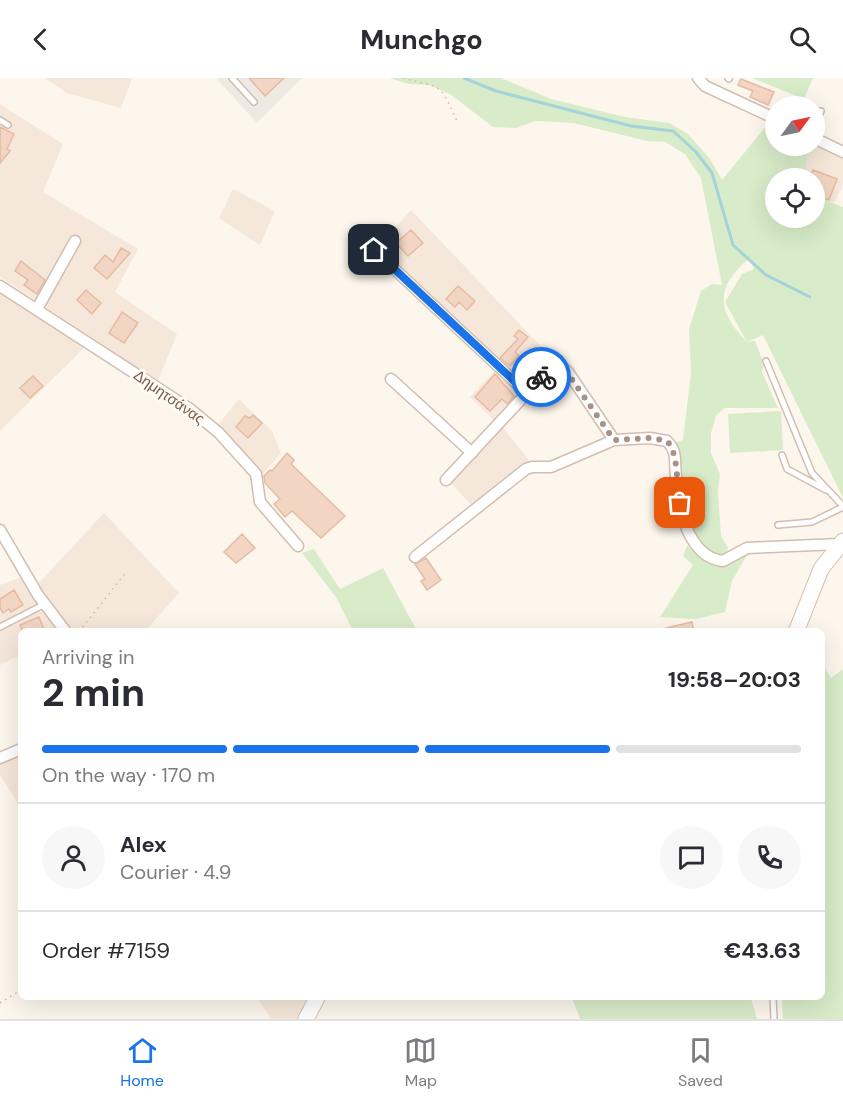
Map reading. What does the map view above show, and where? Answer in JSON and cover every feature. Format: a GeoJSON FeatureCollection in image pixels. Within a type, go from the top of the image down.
{"type":"FeatureCollection","features":[{"type":"Feature","properties":{"kind":"street"},"geometry":{"type":"LineString","coordinates":[[698,78],[705,87],[765,114]]}},
{"type":"Feature","properties":{"kind":"street"},"geometry":{"type":"LineString","coordinates":[[825,143],[843,152]]}},
{"type":"Feature","properties":{"kind":"street"},"geometry":{"type":"LineString","coordinates":[[37,309],[75,241]]}},
{"type":"Feature","properties":{"kind":"street"},"geometry":{"type":"LineString","coordinates":[[374,250],[527,393]]}},
{"type":"Feature","properties":{"kind":"street","name":"Δημητσάνας"},"geometry":{"type":"LineString","coordinates":[[0,286],[189,409],[219,434],[256,474],[260,502],[298,546]]}},
{"type":"Feature","properties":{"kind":"street"},"geometry":{"type":"LineString","coordinates":[[446,480],[552,366],[558,363],[562,365],[614,440]]}},
{"type":"Feature","properties":{"kind":"street"},"geometry":{"type":"LineString","coordinates":[[391,379],[472,453]]}},
{"type":"Feature","properties":{"kind":"street"},"geometry":{"type":"LineString","coordinates":[[415,557],[526,469],[551,467],[614,440],[658,439],[670,444],[675,453],[676,478],[686,524],[699,549],[712,558],[725,561],[747,548],[842,542]]}},
{"type":"Feature","properties":{"kind":"street"},"geometry":{"type":"LineString","coordinates":[[0,530],[45,604],[63,628]]}},
{"type":"Feature","properties":{"kind":"street"},"geometry":{"type":"LineString","coordinates":[[798,628],[822,569],[842,542]]}},
{"type":"Feature","properties":{"kind":"street"},"geometry":{"type":"LineString","coordinates":[[0,759],[18,750]]}},
{"type":"Feature","properties":{"kind":"street"},"geometry":{"type":"LineString","coordinates":[[306,1019],[316,1000]]}},
{"type":"Feature","properties":{"kind":"lane"},"geometry":{"type":"LineString","coordinates":[[232,78],[254,102]]}},
{"type":"Feature","properties":{"kind":"lane"},"geometry":{"type":"LineString","coordinates":[[0,120],[9,125]]}},
{"type":"Feature","properties":{"kind":"lane"},"geometry":{"type":"LineString","coordinates":[[766,361],[812,472],[843,507],[812,522],[778,525]]}},
{"type":"Feature","properties":{"kind":"lane"},"geometry":{"type":"LineString","coordinates":[[782,455],[787,469],[830,492]]}},
{"type":"Feature","properties":{"kind":"lane"},"geometry":{"type":"LineString","coordinates":[[0,627],[45,604]]}},
{"type":"Feature","properties":{"kind":"lane"},"geometry":{"type":"LineString","coordinates":[[773,1000],[774,1019]]}},
{"type":"Feature","properties":{"kind":"path"},"geometry":{"type":"LineString","coordinates":[[403,78],[435,85],[444,93],[457,121]]}},
{"type":"Feature","properties":{"kind":"path"},"geometry":{"type":"LineString","coordinates":[[82,628],[127,571]]}},
{"type":"Feature","properties":{"kind":"path"},"geometry":{"type":"LineString","coordinates":[[0,1003],[18,992]]}},
{"type":"Feature","properties":{"kind":"shaded area"},"geometry":{"type":"Polygon","coordinates":[[[44,78],[132,78],[121,108],[67,93],[44,78]]]}},
{"type":"Feature","properties":{"kind":"shaded area"},"geometry":{"type":"Polygon","coordinates":[[[216,78],[302,78],[257,123],[216,78]]]}},
{"type":"Feature","properties":{"kind":"shaded area"},"geometry":{"type":"Polygon","coordinates":[[[0,104],[63,144],[43,192],[138,249],[115,292],[177,334],[158,381],[0,277],[0,104]]]}},
{"type":"Feature","properties":{"kind":"shaded area"},"geometry":{"type":"Polygon","coordinates":[[[825,147],[843,156],[843,184],[834,203],[825,200],[825,168],[806,168],[807,156],[825,156],[825,147]]]}},
{"type":"Feature","properties":{"kind":"shaded area"},"geometry":{"type":"Polygon","coordinates":[[[233,189],[275,211],[260,245],[219,218],[233,189]]]}},
{"type":"Feature","properties":{"kind":"shaded area"},"geometry":{"type":"Polygon","coordinates":[[[411,210],[553,359],[554,362],[497,423],[470,397],[500,365],[376,249],[411,210]]]}},
{"type":"Feature","properties":{"kind":"shaded area"},"geometry":{"type":"Polygon","coordinates":[[[0,290],[86,346],[0,431],[0,290]]]}},
{"type":"Feature","properties":{"kind":"shaded area"},"geometry":{"type":"Polygon","coordinates":[[[239,399],[272,431],[281,453],[262,475],[217,426],[239,399]]]}},
{"type":"Feature","properties":{"kind":"shaded area"},"geometry":{"type":"Polygon","coordinates":[[[502,426],[530,462],[474,508],[450,482],[502,426]]]}},
{"type":"Feature","properties":{"kind":"shaded area"},"geometry":{"type":"Polygon","coordinates":[[[104,513],[179,593],[148,628],[70,628],[37,585],[104,513]]]}},
{"type":"Feature","properties":{"kind":"shaded area"},"geometry":{"type":"Polygon","coordinates":[[[21,577],[40,610],[57,628],[18,628],[18,656],[0,665],[0,585],[21,577]]]}},
{"type":"Feature","properties":{"kind":"shaded area"},"geometry":{"type":"Polygon","coordinates":[[[18,754],[18,803],[0,775],[0,762],[18,754]]]}},
{"type":"Feature","properties":{"kind":"shaded area"},"geometry":{"type":"Polygon","coordinates":[[[258,1000],[310,1000],[300,1019],[271,1019],[258,1000]]]}},
{"type":"Feature","properties":{"kind":"green space"},"geometry":{"type":"Polygon","coordinates":[[[389,78],[501,78],[551,99],[625,117],[669,123],[688,134],[710,159],[722,180],[765,127],[765,156],[807,156],[806,168],[765,168],[765,228],[825,228],[825,200],[843,207],[843,498],[763,335],[747,342],[755,341],[764,364],[762,372],[778,408],[724,408],[716,416],[711,433],[711,453],[720,474],[718,492],[721,536],[728,547],[727,552],[718,557],[704,551],[685,514],[675,443],[683,440],[691,373],[689,329],[701,291],[712,284],[722,285],[701,178],[685,154],[665,142],[647,141],[574,123],[535,121],[516,128],[493,127],[450,94],[429,85],[409,84],[389,78]],[[750,258],[730,279],[725,289],[724,299],[725,309],[737,331],[747,342],[725,302],[742,274],[754,269],[750,258]]]}},
{"type":"Feature","properties":{"kind":"green space"},"geometry":{"type":"Polygon","coordinates":[[[752,78],[813,78],[805,96],[797,96],[752,78]]]}},
{"type":"Feature","properties":{"kind":"green space"},"geometry":{"type":"Polygon","coordinates":[[[781,411],[783,450],[730,453],[728,414],[781,411]]]}},
{"type":"Feature","properties":{"kind":"green space"},"geometry":{"type":"Polygon","coordinates":[[[687,546],[704,559],[716,562],[748,553],[732,581],[725,612],[696,619],[660,617],[693,565],[683,556],[687,546]]]}},
{"type":"Feature","properties":{"kind":"green space"},"geometry":{"type":"Polygon","coordinates":[[[314,549],[340,589],[383,568],[415,628],[352,628],[336,597],[302,553],[314,549]]]}},
{"type":"Feature","properties":{"kind":"green space"},"geometry":{"type":"Polygon","coordinates":[[[825,669],[831,678],[843,669],[843,1019],[783,1019],[782,1000],[825,1000],[825,669]]]}},
{"type":"Feature","properties":{"kind":"green space"},"geometry":{"type":"Polygon","coordinates":[[[573,1000],[752,1000],[757,1019],[580,1019],[573,1000]]]}},
{"type":"Feature","properties":{"kind":"building"},"geometry":{"type":"Polygon","coordinates":[[[249,78],[284,78],[265,96],[249,78]]]}},
{"type":"Feature","properties":{"kind":"building"},"geometry":{"type":"Polygon","coordinates":[[[741,79],[774,92],[772,96],[765,96],[765,104],[750,97],[753,91],[738,85],[741,79]]]}},
{"type":"Feature","properties":{"kind":"building"},"geometry":{"type":"Polygon","coordinates":[[[0,127],[14,134],[7,149],[10,151],[0,163],[0,127]]]}},
{"type":"Feature","properties":{"kind":"building"},"geometry":{"type":"Polygon","coordinates":[[[825,174],[837,179],[829,200],[825,199],[825,174]]]}},
{"type":"Feature","properties":{"kind":"building"},"geometry":{"type":"Polygon","coordinates":[[[411,230],[423,243],[408,256],[396,243],[411,230]]]}},
{"type":"Feature","properties":{"kind":"building"},"geometry":{"type":"Polygon","coordinates":[[[121,248],[130,253],[107,279],[94,268],[105,255],[113,262],[121,248]]]}},
{"type":"Feature","properties":{"kind":"building"},"geometry":{"type":"Polygon","coordinates":[[[21,261],[45,280],[37,294],[24,285],[28,280],[15,271],[21,261]]]}},
{"type":"Feature","properties":{"kind":"building"},"geometry":{"type":"Polygon","coordinates":[[[458,286],[475,301],[467,310],[459,302],[455,307],[446,299],[458,286]]]}},
{"type":"Feature","properties":{"kind":"building"},"geometry":{"type":"Polygon","coordinates":[[[86,290],[101,303],[92,314],[77,300],[86,290]]]}},
{"type":"Feature","properties":{"kind":"building"},"geometry":{"type":"Polygon","coordinates":[[[122,312],[138,323],[124,343],[109,333],[122,312]]]}},
{"type":"Feature","properties":{"kind":"building"},"geometry":{"type":"Polygon","coordinates":[[[519,330],[528,337],[515,352],[519,356],[510,366],[500,358],[518,339],[514,336],[519,330]]]}},
{"type":"Feature","properties":{"kind":"building"},"geometry":{"type":"Polygon","coordinates":[[[495,374],[514,396],[507,404],[502,399],[490,411],[475,397],[495,374]]]}},
{"type":"Feature","properties":{"kind":"building"},"geometry":{"type":"Polygon","coordinates":[[[33,376],[43,386],[30,398],[20,388],[33,376]]]}},
{"type":"Feature","properties":{"kind":"building"},"geometry":{"type":"Polygon","coordinates":[[[253,415],[262,423],[248,438],[236,427],[245,416],[250,418],[253,415]]]}},
{"type":"Feature","properties":{"kind":"building"},"geometry":{"type":"Polygon","coordinates":[[[287,453],[294,460],[291,464],[345,516],[321,538],[292,511],[285,517],[274,504],[280,499],[265,483],[264,476],[270,470],[272,471],[287,453]]]}},
{"type":"Feature","properties":{"kind":"building"},"geometry":{"type":"Polygon","coordinates":[[[242,534],[255,548],[236,563],[224,552],[242,534]]]}},
{"type":"Feature","properties":{"kind":"building"},"geometry":{"type":"Polygon","coordinates":[[[426,558],[441,580],[427,590],[421,581],[425,579],[415,564],[426,558]]]}},
{"type":"Feature","properties":{"kind":"building"},"geometry":{"type":"Polygon","coordinates":[[[14,590],[23,605],[11,612],[9,609],[3,613],[0,608],[0,599],[14,590]]]}},
{"type":"Feature","properties":{"kind":"building"},"geometry":{"type":"Polygon","coordinates":[[[39,617],[43,628],[21,628],[20,625],[39,617]]]}},
{"type":"Feature","properties":{"kind":"building"},"geometry":{"type":"Polygon","coordinates":[[[692,622],[693,628],[666,628],[692,622]]]}},
{"type":"Feature","properties":{"kind":"waterway"},"geometry":{"type":"LineString","coordinates":[[464,78],[496,91],[631,126],[673,131],[696,152],[712,173],[733,245],[766,275],[810,297]]}},
{"type":"Feature","properties":{"kind":"way so far"},"geometry":{"type":"LineString","coordinates":[[541,377],[555,364],[562,365],[614,440],[650,438],[667,441],[676,457],[675,469],[680,503]]}},
{"type":"Feature","properties":{"kind":"route"},"geometry":{"type":"LineString","coordinates":[[374,250],[527,393],[541,377]]}}]}
